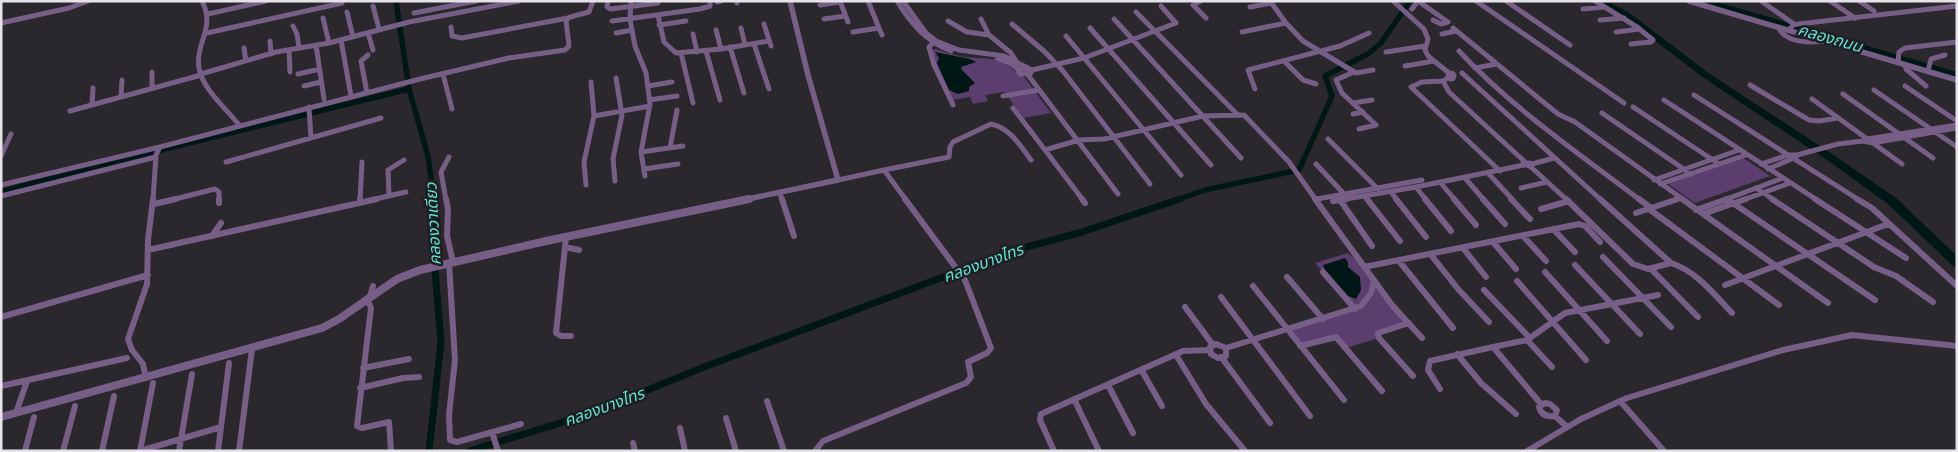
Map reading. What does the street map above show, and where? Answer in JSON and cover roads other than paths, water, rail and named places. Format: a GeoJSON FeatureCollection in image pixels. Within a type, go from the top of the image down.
{"type":"FeatureCollection","features":[{"type":"Feature","properties":{"kind":"street"},"geometry":{"type":"LineString","coordinates":[[1,22],[69,8],[88,1]]}},
{"type":"Feature","properties":{"kind":"street"},"geometry":{"type":"LineString","coordinates":[[202,1],[208,14],[207,33],[199,57],[198,68],[203,81],[240,125]]}},
{"type":"Feature","properties":{"kind":"street"},"geometry":{"type":"LineString","coordinates":[[208,14],[266,1]]}},
{"type":"Feature","properties":{"kind":"street"},"geometry":{"type":"LineString","coordinates":[[207,33],[348,1]]}},
{"type":"Feature","properties":{"kind":"street"},"geometry":{"type":"LineString","coordinates":[[414,12],[476,1]]}},
{"type":"Feature","properties":{"kind":"street"},"geometry":{"type":"LineString","coordinates":[[70,111],[271,54],[342,40],[394,25],[519,1]]}},
{"type":"Feature","properties":{"kind":"street"},"geometry":{"type":"LineString","coordinates":[[450,28],[452,36],[462,38],[589,12],[593,1]]}},
{"type":"Feature","properties":{"kind":"street"},"geometry":{"type":"LineString","coordinates":[[608,1],[608,8],[658,2],[661,35],[668,48],[673,52],[681,54],[745,45],[770,44],[764,24]]}},
{"type":"Feature","properties":{"kind":"street"},"geometry":{"type":"LineString","coordinates":[[612,21],[658,13],[706,8],[710,6],[710,1]]}},
{"type":"Feature","properties":{"kind":"street"},"geometry":{"type":"LineString","coordinates":[[717,2],[721,1]]}},
{"type":"Feature","properties":{"kind":"street"},"geometry":{"type":"LineString","coordinates":[[790,1],[808,75],[838,180]]}},
{"type":"Feature","properties":{"kind":"street"},"geometry":{"type":"LineString","coordinates":[[868,1],[882,35]]}},
{"type":"Feature","properties":{"kind":"street"},"geometry":{"type":"LineString","coordinates":[[897,1],[914,27],[934,42],[956,53],[1001,59],[1012,64],[1019,70],[1020,74],[1028,75],[1118,194]]}},
{"type":"Feature","properties":{"kind":"street"},"geometry":{"type":"LineString","coordinates":[[903,1],[934,42],[959,50],[990,53],[1016,61],[1030,69]]}},
{"type":"Feature","properties":{"kind":"street"},"geometry":{"type":"LineString","coordinates":[[1201,1],[1193,5],[1206,18]]}},
{"type":"Feature","properties":{"kind":"street"},"geometry":{"type":"LineString","coordinates":[[1393,1],[1411,12],[1428,33],[1425,46],[1428,56],[1449,75]]}},
{"type":"Feature","properties":{"kind":"street"},"geometry":{"type":"LineString","coordinates":[[1411,12],[1418,1],[1448,22],[1441,24],[1433,20]]}},
{"type":"Feature","properties":{"kind":"street"},"geometry":{"type":"LineString","coordinates":[[1476,1],[1624,104]]}},
{"type":"Feature","properties":{"kind":"street"},"geometry":{"type":"LineString","coordinates":[[1506,1],[1570,45]]}},
{"type":"Feature","properties":{"kind":"street"},"geometry":{"type":"LineString","coordinates":[[1595,1],[1640,29],[1653,41],[1631,44]]}},
{"type":"Feature","properties":{"kind":"street"},"geometry":{"type":"LineString","coordinates":[[1689,1],[1778,27],[1792,27],[1957,6]]}},
{"type":"Feature","properties":{"kind":"street"},"geometry":{"type":"LineString","coordinates":[[1760,1],[1792,27],[1824,41],[1898,60],[1905,65],[1928,69],[1957,80]]}},
{"type":"Feature","properties":{"kind":"street"},"geometry":{"type":"LineString","coordinates":[[1830,1],[1855,18]]}},
{"type":"Feature","properties":{"kind":"street"},"geometry":{"type":"LineString","coordinates":[[1858,1],[1874,12]]}},
{"type":"Feature","properties":{"kind":"street"},"geometry":{"type":"LineString","coordinates":[[820,5],[840,2],[848,22]]}},
{"type":"Feature","properties":{"kind":"street"},"geometry":{"type":"LineString","coordinates":[[1250,7],[1271,2],[1286,24],[1303,41],[1319,52],[1360,74],[1373,70]]}},
{"type":"Feature","properties":{"kind":"street"},"geometry":{"type":"LineString","coordinates":[[631,4],[630,19],[632,30],[648,86],[649,103],[641,152],[645,176]]}},
{"type":"Feature","properties":{"kind":"street"},"geometry":{"type":"LineString","coordinates":[[373,6],[379,29]]}},
{"type":"Feature","properties":{"kind":"street"},"geometry":{"type":"LineString","coordinates":[[1019,70],[1084,58],[1154,30],[1176,24],[1175,20],[1161,6]]}},
{"type":"Feature","properties":{"kind":"street"},"geometry":{"type":"LineString","coordinates":[[1583,9],[1606,7]]}},
{"type":"Feature","properties":{"kind":"street"},"geometry":{"type":"LineString","coordinates":[[347,12],[353,36]]}},
{"type":"Feature","properties":{"kind":"street"},"geometry":{"type":"LineString","coordinates":[[1136,12],[1237,114]]}},
{"type":"Feature","properties":{"kind":"street"},"geometry":{"type":"LineString","coordinates":[[824,19],[846,16]]}},
{"type":"Feature","properties":{"kind":"street"},"geometry":{"type":"LineString","coordinates":[[1,196],[157,152],[240,125],[309,109],[351,96],[509,58],[565,50],[569,46],[566,22],[570,17]]}},
{"type":"Feature","properties":{"kind":"street"},"geometry":{"type":"LineString","coordinates":[[323,18],[329,43]]}},
{"type":"Feature","properties":{"kind":"street"},"geometry":{"type":"LineString","coordinates":[[1600,20],[1624,18]]}},
{"type":"Feature","properties":{"kind":"street"},"geometry":{"type":"LineString","coordinates":[[981,19],[990,35],[1016,61]]}},
{"type":"Feature","properties":{"kind":"street"},"geometry":{"type":"LineString","coordinates":[[1114,19],[1241,158]]}},
{"type":"Feature","properties":{"kind":"street"},"geometry":{"type":"LineString","coordinates":[[659,25],[686,21]]}},
{"type":"Feature","properties":{"kind":"street"},"geometry":{"type":"LineString","coordinates":[[948,21],[961,31],[976,35],[990,35]]}},
{"type":"Feature","properties":{"kind":"street"},"geometry":{"type":"LineString","coordinates":[[1012,24],[1057,64],[1150,184]]}},
{"type":"Feature","properties":{"kind":"street"},"geometry":{"type":"LineString","coordinates":[[1242,32],[1286,24]]}},
{"type":"Feature","properties":{"kind":"street"},"geometry":{"type":"LineString","coordinates":[[293,26],[300,48]]}},
{"type":"Feature","properties":{"kind":"street"},"geometry":{"type":"LineString","coordinates":[[1778,27],[1781,33],[1792,39],[1810,43],[1824,41]]}},
{"type":"Feature","properties":{"kind":"street"},"geometry":{"type":"LineString","coordinates":[[741,28],[745,45]]}},
{"type":"Feature","properties":{"kind":"street"},"geometry":{"type":"LineString","coordinates":[[853,32],[879,28]]}},
{"type":"Feature","properties":{"kind":"street"},"geometry":{"type":"LineString","coordinates":[[1090,28],[1211,165]]}},
{"type":"Feature","properties":{"kind":"street"},"geometry":{"type":"LineString","coordinates":[[1442,34],[1455,29],[1558,114],[1575,122],[1828,303]]}},
{"type":"Feature","properties":{"kind":"street"},"geometry":{"type":"LineString","coordinates":[[1616,32],[1640,29]]}},
{"type":"Feature","properties":{"kind":"street"},"geometry":{"type":"LineString","coordinates":[[616,33],[632,30]]}},
{"type":"Feature","properties":{"kind":"street"},"geometry":{"type":"LineString","coordinates":[[716,30],[721,49]]}},
{"type":"Feature","properties":{"kind":"street"},"geometry":{"type":"LineString","coordinates":[[368,32],[373,50]]}},
{"type":"Feature","properties":{"kind":"street"},"geometry":{"type":"LineString","coordinates":[[1255,89],[1248,70],[1319,52],[1358,39],[1369,33]]}},
{"type":"Feature","properties":{"kind":"street"},"geometry":{"type":"LineString","coordinates":[[693,34],[697,52]]}},
{"type":"Feature","properties":{"kind":"street"},"geometry":{"type":"LineString","coordinates":[[1066,36],[1181,174]]}},
{"type":"Feature","properties":{"kind":"street"},"geometry":{"type":"LineString","coordinates":[[342,40],[351,96]]}},
{"type":"Feature","properties":{"kind":"street"},"geometry":{"type":"LineString","coordinates":[[270,41],[271,54]]}},
{"type":"Feature","properties":{"kind":"street"},"geometry":{"type":"LineString","coordinates":[[934,42],[929,47],[931,57],[953,105]]}},
{"type":"Feature","properties":{"kind":"street"},"geometry":{"type":"LineString","coordinates":[[1898,60],[1901,50],[1905,48],[1957,42]]}},
{"type":"Feature","properties":{"kind":"street"},"geometry":{"type":"LineString","coordinates":[[754,44],[770,89]]}},
{"type":"Feature","properties":{"kind":"street"},"geometry":{"type":"LineString","coordinates":[[316,45],[324,99]]}},
{"type":"Feature","properties":{"kind":"street"},"geometry":{"type":"LineString","coordinates":[[1386,52],[1425,46]]}},
{"type":"Feature","properties":{"kind":"street"},"geometry":{"type":"LineString","coordinates":[[730,47],[744,93]]}},
{"type":"Feature","properties":{"kind":"street"},"geometry":{"type":"LineString","coordinates":[[244,48],[246,61]]}},
{"type":"Feature","properties":{"kind":"street"},"geometry":{"type":"LineString","coordinates":[[289,50],[290,72]]}},
{"type":"Feature","properties":{"kind":"street"},"geometry":{"type":"LineString","coordinates":[[706,51],[720,100]]}},
{"type":"Feature","properties":{"kind":"street"},"geometry":{"type":"LineString","coordinates":[[1458,52],[1537,122],[1779,305]]}},
{"type":"Feature","properties":{"kind":"street"},"geometry":{"type":"LineString","coordinates":[[681,54],[693,103]]}},
{"type":"Feature","properties":{"kind":"street"},"geometry":{"type":"LineString","coordinates":[[367,92],[362,61],[368,55]]}},
{"type":"Feature","properties":{"kind":"street"},"geometry":{"type":"LineString","coordinates":[[1928,69],[1931,59],[1945,55]]}},
{"type":"Feature","properties":{"kind":"street"},"geometry":{"type":"LineString","coordinates":[[1284,61],[1304,80],[1316,84]]}},
{"type":"Feature","properties":{"kind":"street"},"geometry":{"type":"LineString","coordinates":[[1405,66],[1434,61]]}},
{"type":"Feature","properties":{"kind":"street"},"geometry":{"type":"LineString","coordinates":[[1475,68],[1497,64]]}},
{"type":"Feature","properties":{"kind":"street"},"geometry":{"type":"LineString","coordinates":[[1905,65],[1906,69],[1926,86]]}},
{"type":"Feature","properties":{"kind":"street"},"geometry":{"type":"LineString","coordinates":[[298,74],[320,69]]}},
{"type":"Feature","properties":{"kind":"street"},"geometry":{"type":"LineString","coordinates":[[1028,75],[1032,73],[1030,69]]}},
{"type":"Feature","properties":{"kind":"street"},"geometry":{"type":"LineString","coordinates":[[1352,71],[1336,80],[1338,86],[1376,125],[1359,129]]}},
{"type":"Feature","properties":{"kind":"street"},"geometry":{"type":"LineString","coordinates":[[152,72],[152,87]]}},
{"type":"Feature","properties":{"kind":"street"},"geometry":{"type":"LineString","coordinates":[[1500,171],[1410,87],[1414,84],[1428,81],[1443,81],[1449,75],[1461,73],[1490,97],[1554,158],[1671,263],[1683,267],[1703,283],[1732,313]]}},
{"type":"Feature","properties":{"kind":"street"},"geometry":{"type":"LineString","coordinates":[[443,74],[452,109]]}},
{"type":"Feature","properties":{"kind":"street"},"geometry":{"type":"LineString","coordinates":[[615,181],[613,159],[621,111],[616,78]]}},
{"type":"Feature","properties":{"kind":"street"},"geometry":{"type":"LineString","coordinates":[[121,96],[122,80]]}},
{"type":"Feature","properties":{"kind":"street"},"geometry":{"type":"LineString","coordinates":[[1443,81],[1449,92],[1569,202],[1633,264],[1640,268],[1652,270],[1671,263]]}},
{"type":"Feature","properties":{"kind":"street"},"geometry":{"type":"LineString","coordinates":[[304,86],[322,82]]}},
{"type":"Feature","properties":{"kind":"street"},"geometry":{"type":"LineString","coordinates":[[586,185],[584,162],[594,116],[591,82]]}},
{"type":"Feature","properties":{"kind":"street"},"geometry":{"type":"LineString","coordinates":[[648,86],[672,82]]}},
{"type":"Feature","properties":{"kind":"street"},"geometry":{"type":"LineString","coordinates":[[1750,85],[1809,120],[1819,121],[1838,118]]}},
{"type":"Feature","properties":{"kind":"street"},"geometry":{"type":"LineString","coordinates":[[1904,86],[1956,126]]}},
{"type":"Feature","properties":{"kind":"street"},"geometry":{"type":"LineString","coordinates":[[92,104],[93,88]]}},
{"type":"Feature","properties":{"kind":"street"},"geometry":{"type":"LineString","coordinates":[[1003,96],[1039,90]]}},
{"type":"Feature","properties":{"kind":"street"},"geometry":{"type":"LineString","coordinates":[[1874,90],[1957,147]]}},
{"type":"Feature","properties":{"kind":"street"},"geometry":{"type":"LineString","coordinates":[[1694,94],[1788,155],[1796,157],[1872,208],[1957,286]]}},
{"type":"Feature","properties":{"kind":"street"},"geometry":{"type":"LineString","coordinates":[[1843,94],[1933,158]]}},
{"type":"Feature","properties":{"kind":"street"},"geometry":{"type":"LineString","coordinates":[[594,116],[621,111],[676,96]]}},
{"type":"Feature","properties":{"kind":"street"},"geometry":{"type":"LineString","coordinates":[[1812,99],[1865,140],[1873,143],[1902,164]]}},
{"type":"Feature","properties":{"kind":"street"},"geometry":{"type":"LineString","coordinates":[[1353,103],[1372,100]]}},
{"type":"Feature","properties":{"kind":"street"},"geometry":{"type":"LineString","coordinates":[[1664,100],[1906,258]]}},
{"type":"Feature","properties":{"kind":"street"},"geometry":{"type":"LineString","coordinates":[[1633,107],[1719,164]]}},
{"type":"Feature","properties":{"kind":"street"},"geometry":{"type":"LineString","coordinates":[[1013,108],[1085,202]]}},
{"type":"Feature","properties":{"kind":"street"},"geometry":{"type":"LineString","coordinates":[[309,109],[311,138]]}},
{"type":"Feature","properties":{"kind":"street"},"geometry":{"type":"LineString","coordinates":[[670,148],[677,110]]}},
{"type":"Feature","properties":{"kind":"street"},"geometry":{"type":"LineString","coordinates":[[1352,114],[1363,112]]}},
{"type":"Feature","properties":{"kind":"street"},"geometry":{"type":"LineString","coordinates":[[1602,113],[1691,174]]}},
{"type":"Feature","properties":{"kind":"street"},"geometry":{"type":"LineString","coordinates":[[1045,150],[1079,140],[1114,137],[1203,116],[1244,115],[1289,162],[1364,267],[1422,338]]}},
{"type":"Feature","properties":{"kind":"street"},"geometry":{"type":"LineString","coordinates":[[226,162],[380,118]]}},
{"type":"Feature","properties":{"kind":"street"},"geometry":{"type":"LineString","coordinates":[[1,417],[252,349],[322,328],[340,320],[369,297],[403,276],[431,267],[949,157],[950,147],[953,142],[992,124],[1003,128],[1019,144],[1031,160]]}},
{"type":"Feature","properties":{"kind":"street"},"geometry":{"type":"LineString","coordinates":[[1768,169],[1819,149],[1898,133],[1956,126]]}},
{"type":"Feature","properties":{"kind":"street"},"geometry":{"type":"LineString","coordinates":[[1873,143],[1935,132],[1956,126]]}},
{"type":"Feature","properties":{"kind":"street"},"geometry":{"type":"LineString","coordinates":[[1,156],[11,134]]}},
{"type":"Feature","properties":{"kind":"street"},"geometry":{"type":"LineString","coordinates":[[1328,139],[1378,189]]}},
{"type":"Feature","properties":{"kind":"street"},"geometry":{"type":"LineString","coordinates":[[641,152],[683,146]]}},
{"type":"Feature","properties":{"kind":"street"},"geometry":{"type":"LineString","coordinates":[[1654,180],[1739,150]]}},
{"type":"Feature","properties":{"kind":"street"},"geometry":{"type":"LineString","coordinates":[[1,185],[95,161],[157,152]]}},
{"type":"Feature","properties":{"kind":"street"},"geometry":{"type":"LineString","coordinates":[[146,378],[143,364],[132,350],[128,339],[142,300],[148,275],[148,250],[154,204],[157,152]]}},
{"type":"Feature","properties":{"kind":"street"},"geometry":{"type":"LineString","coordinates":[[1660,184],[1746,155]]}},
{"type":"Feature","properties":{"kind":"street"},"geometry":{"type":"LineString","coordinates":[[1761,164],[1788,155]]}},
{"type":"Feature","properties":{"kind":"street"},"geometry":{"type":"LineString","coordinates":[[449,157],[442,172],[448,209],[447,236],[455,360],[449,415],[450,440],[457,442],[493,435],[521,424]]}},
{"type":"Feature","properties":{"kind":"street"},"geometry":{"type":"LineString","coordinates":[[1372,246],[1337,201],[1465,178],[1554,158]]}},
{"type":"Feature","properties":{"kind":"street"},"geometry":{"type":"LineString","coordinates":[[389,196],[388,170],[404,160]]}},
{"type":"Feature","properties":{"kind":"street"},"geometry":{"type":"LineString","coordinates":[[360,202],[362,162]]}},
{"type":"Feature","properties":{"kind":"street"},"geometry":{"type":"LineString","coordinates":[[644,169],[678,164]]}},
{"type":"Feature","properties":{"kind":"street"},"geometry":{"type":"LineString","coordinates":[[1316,164],[1345,194]]}},
{"type":"Feature","properties":{"kind":"street"},"geometry":{"type":"LineString","coordinates":[[815,451],[823,441],[966,383],[971,377],[968,365],[971,359],[988,353],[991,348],[964,279],[884,170]]}},
{"type":"Feature","properties":{"kind":"street"},"geometry":{"type":"LineString","coordinates":[[1488,173],[1530,219]]}},
{"type":"Feature","properties":{"kind":"street"},"geometry":{"type":"LineString","coordinates":[[1465,178],[1505,224]]}},
{"type":"Feature","properties":{"kind":"street"},"geometry":{"type":"LineString","coordinates":[[1696,210],[1782,178]]}},
{"type":"Feature","properties":{"kind":"street"},"geometry":{"type":"LineString","coordinates":[[1317,199],[1422,180]]}},
{"type":"Feature","properties":{"kind":"street"},"geometry":{"type":"LineString","coordinates":[[1440,182],[1476,225]]}},
{"type":"Feature","properties":{"kind":"street"},"geometry":{"type":"LineString","coordinates":[[1521,188],[1547,182]]}},
{"type":"Feature","properties":{"kind":"street"},"geometry":{"type":"LineString","coordinates":[[1703,214],[1790,183]]}},
{"type":"Feature","properties":{"kind":"street"},"geometry":{"type":"LineString","coordinates":[[1416,187],[1452,231]]}},
{"type":"Feature","properties":{"kind":"street"},"geometry":{"type":"LineString","coordinates":[[1756,188],[1836,243],[1874,267],[1899,278],[1933,302]]}},
{"type":"Feature","properties":{"kind":"street"},"geometry":{"type":"LineString","coordinates":[[154,204],[215,189],[218,192],[219,203]]}},
{"type":"Feature","properties":{"kind":"street"},"geometry":{"type":"LineString","coordinates":[[148,250],[406,192]]}},
{"type":"Feature","properties":{"kind":"street"},"geometry":{"type":"LineString","coordinates":[[1390,192],[1426,237]]}},
{"type":"Feature","properties":{"kind":"street"},"geometry":{"type":"LineString","coordinates":[[780,193],[794,236]]}},
{"type":"Feature","properties":{"kind":"street"},"geometry":{"type":"LineString","coordinates":[[1365,196],[1400,241]]}},
{"type":"Feature","properties":{"kind":"street"},"geometry":{"type":"LineString","coordinates":[[1636,213],[1680,198]]}},
{"type":"Feature","properties":{"kind":"street"},"geometry":{"type":"LineString","coordinates":[[1726,199],[1875,300]]}},
{"type":"Feature","properties":{"kind":"street"},"geometry":{"type":"LineString","coordinates":[[1542,209],[1569,202]]}},
{"type":"Feature","properties":{"kind":"street"},"geometry":{"type":"LineString","coordinates":[[212,236],[221,222]]}},
{"type":"Feature","properties":{"kind":"street"},"geometry":{"type":"LineString","coordinates":[[1364,267],[1582,224],[1600,242]]}},
{"type":"Feature","properties":{"kind":"street"},"geometry":{"type":"LineString","coordinates":[[1726,285],[1888,224]]}},
{"type":"Feature","properties":{"kind":"street"},"geometry":{"type":"LineString","coordinates":[[1553,229],[1575,252]]}},
{"type":"Feature","properties":{"kind":"street"},"geometry":{"type":"LineString","coordinates":[[1523,236],[1546,261]]}},
{"type":"Feature","properties":{"kind":"street"},"geometry":{"type":"LineString","coordinates":[[566,237],[556,333],[561,336],[572,336]]}},
{"type":"Feature","properties":{"kind":"street"},"geometry":{"type":"LineString","coordinates":[[1493,242],[1516,269]]}},
{"type":"Feature","properties":{"kind":"street"},"geometry":{"type":"LineString","coordinates":[[565,247],[579,250]]}},
{"type":"Feature","properties":{"kind":"street"},"geometry":{"type":"LineString","coordinates":[[1463,248],[1486,277]]}},
{"type":"Feature","properties":{"kind":"street"},"geometry":{"type":"LineString","coordinates":[[1431,255],[1458,289],[1489,322]]}},
{"type":"Feature","properties":{"kind":"street"},"geometry":{"type":"LineString","coordinates":[[1603,257],[1671,327]]}},
{"type":"Feature","properties":{"kind":"street"},"geometry":{"type":"LineString","coordinates":[[1399,261],[1453,328]]}},
{"type":"Feature","properties":{"kind":"street"},"geometry":{"type":"LineString","coordinates":[[1575,265],[1640,334]]}},
{"type":"Feature","properties":{"kind":"street"},"geometry":{"type":"LineString","coordinates":[[1652,270],[1698,317]]}},
{"type":"Feature","properties":{"kind":"street"},"geometry":{"type":"LineString","coordinates":[[1323,272],[1355,309]]}},
{"type":"Feature","properties":{"kind":"street"},"geometry":{"type":"LineString","coordinates":[[1546,272],[1608,341]]}},
{"type":"Feature","properties":{"kind":"street"},"geometry":{"type":"LineString","coordinates":[[1,316],[148,275]]}},
{"type":"Feature","properties":{"kind":"street"},"geometry":{"type":"LineString","coordinates":[[1287,277],[1323,319]]}},
{"type":"Feature","properties":{"kind":"street"},"geometry":{"type":"LineString","coordinates":[[1054,451],[1040,417],[1041,414],[1176,355],[1192,350],[1211,348],[1220,344],[1226,348],[1355,309],[1366,302],[1372,293],[1374,280]]}},
{"type":"Feature","properties":{"kind":"street"},"geometry":{"type":"LineString","coordinates":[[1517,281],[1586,360]]}},
{"type":"Feature","properties":{"kind":"street"},"geometry":{"type":"LineString","coordinates":[[373,286],[369,297],[371,308],[357,426],[362,428],[389,422],[391,451]]}},
{"type":"Feature","properties":{"kind":"street"},"geometry":{"type":"LineString","coordinates":[[1253,286],[1344,400]]}},
{"type":"Feature","properties":{"kind":"street"},"geometry":{"type":"LineString","coordinates":[[1484,290],[1552,367]]}},
{"type":"Feature","properties":{"kind":"street"},"geometry":{"type":"LineString","coordinates":[[1440,389],[1428,370],[1430,361],[1529,339],[1566,313],[1658,295]]}},
{"type":"Feature","properties":{"kind":"street"},"geometry":{"type":"LineString","coordinates":[[1221,297],[1310,416]]}},
{"type":"Feature","properties":{"kind":"street"},"geometry":{"type":"LineString","coordinates":[[1186,307],[1214,356],[1222,358],[1270,423]]}},
{"type":"Feature","properties":{"kind":"street"},"geometry":{"type":"LineString","coordinates":[[1409,323],[1378,333],[1379,338],[1413,376]]}},
{"type":"Feature","properties":{"kind":"street"},"geometry":{"type":"LineString","coordinates":[[1527,451],[1567,427],[1620,401],[1783,350],[1845,336],[1957,346]]}},
{"type":"Feature","properties":{"kind":"street"},"geometry":{"type":"LineString","coordinates":[[1300,346],[1336,337],[1382,391]]}},
{"type":"Feature","properties":{"kind":"street"},"geometry":{"type":"LineString","coordinates":[[1493,347],[1541,404],[1539,407],[1542,414],[1555,416],[1567,427]]}},
{"type":"Feature","properties":{"kind":"street"},"geometry":{"type":"LineString","coordinates":[[1222,358],[1226,356],[1226,348]]}},
{"type":"Feature","properties":{"kind":"street"},"geometry":{"type":"LineString","coordinates":[[239,451],[252,349]]}},
{"type":"Feature","properties":{"kind":"street"},"geometry":{"type":"LineString","coordinates":[[1457,354],[1480,382],[1516,414]]}},
{"type":"Feature","properties":{"kind":"street"},"geometry":{"type":"LineString","coordinates":[[1176,355],[1206,404],[1245,451]]}},
{"type":"Feature","properties":{"kind":"street"},"geometry":{"type":"LineString","coordinates":[[1,386],[127,358]]}},
{"type":"Feature","properties":{"kind":"street"},"geometry":{"type":"LineString","coordinates":[[363,368],[409,358]]}},
{"type":"Feature","properties":{"kind":"street"},"geometry":{"type":"LineString","coordinates":[[218,451],[229,363]]}},
{"type":"Feature","properties":{"kind":"street"},"geometry":{"type":"LineString","coordinates":[[1142,370],[1162,406]]}},
{"type":"Feature","properties":{"kind":"street"},"geometry":{"type":"LineString","coordinates":[[178,451],[192,374]]}},
{"type":"Feature","properties":{"kind":"street"},"geometry":{"type":"LineString","coordinates":[[360,388],[403,378],[419,377]]}},
{"type":"Feature","properties":{"kind":"street"},"geometry":{"type":"LineString","coordinates":[[16,413],[27,381]]}},
{"type":"Feature","properties":{"kind":"street"},"geometry":{"type":"LineString","coordinates":[[153,383],[140,451],[221,427]]}},
{"type":"Feature","properties":{"kind":"street"},"geometry":{"type":"LineString","coordinates":[[1108,385],[1133,433]]}},
{"type":"Feature","properties":{"kind":"street"},"geometry":{"type":"LineString","coordinates":[[102,451],[114,396]]}},
{"type":"Feature","properties":{"kind":"street"},"geometry":{"type":"LineString","coordinates":[[1074,399],[1099,451]]}},
{"type":"Feature","properties":{"kind":"street"},"geometry":{"type":"LineString","coordinates":[[767,401],[784,451]]}},
{"type":"Feature","properties":{"kind":"street"},"geometry":{"type":"LineString","coordinates":[[1620,401],[1664,451]]}},
{"type":"Feature","properties":{"kind":"street"},"geometry":{"type":"LineString","coordinates":[[63,451],[75,406]]}},
{"type":"Feature","properties":{"kind":"street"},"geometry":{"type":"LineString","coordinates":[[25,451],[34,417]]}},
{"type":"Feature","properties":{"kind":"street"},"geometry":{"type":"LineString","coordinates":[[726,418],[736,451]]}},
{"type":"Feature","properties":{"kind":"street"},"geometry":{"type":"LineString","coordinates":[[680,428],[685,451]]}},
{"type":"Feature","properties":{"kind":"street"},"geometry":{"type":"LineString","coordinates":[[493,435],[498,450]]}},
{"type":"Feature","properties":{"kind":"waterway","name":"คลองวาเดียว"},"geometry":{"type":"LineString","coordinates":[[396,1],[409,89]]}},
{"type":"Feature","properties":{"kind":"waterway","name":"คลองบางไทร"},"geometry":{"type":"LineString","coordinates":[[1176,200],[1205,190],[1299,170],[1332,96],[1325,76],[1368,54],[1381,43],[1410,1]]}},
{"type":"Feature","properties":{"kind":"waterway"},"geometry":{"type":"LineString","coordinates":[[1600,1],[1625,14],[1707,76],[1892,201],[1957,263]]}},
{"type":"Feature","properties":{"kind":"waterway","name":"คลองถนน"},"geometry":{"type":"LineString","coordinates":[[1704,1],[1957,75]]}},
{"type":"Feature","properties":{"kind":"waterway"},"geometry":{"type":"LineString","coordinates":[[1,192],[96,166],[409,89]]}},
{"type":"Feature","properties":{"kind":"waterway","name":"คลองวาเดียว"},"geometry":{"type":"LineString","coordinates":[[409,89],[428,156],[434,200]]}},
{"type":"Feature","properties":{"kind":"waterway","name":"คลองวาเดียว"},"geometry":{"type":"LineString","coordinates":[[429,451],[441,342],[435,270],[436,211],[434,199]]}},
{"type":"Feature","properties":{"kind":"waterway","name":"คลองบางไทร"},"geometry":{"type":"LineString","coordinates":[[469,451],[589,414],[704,367],[1012,251],[1082,232],[1180,199]]}}]}
